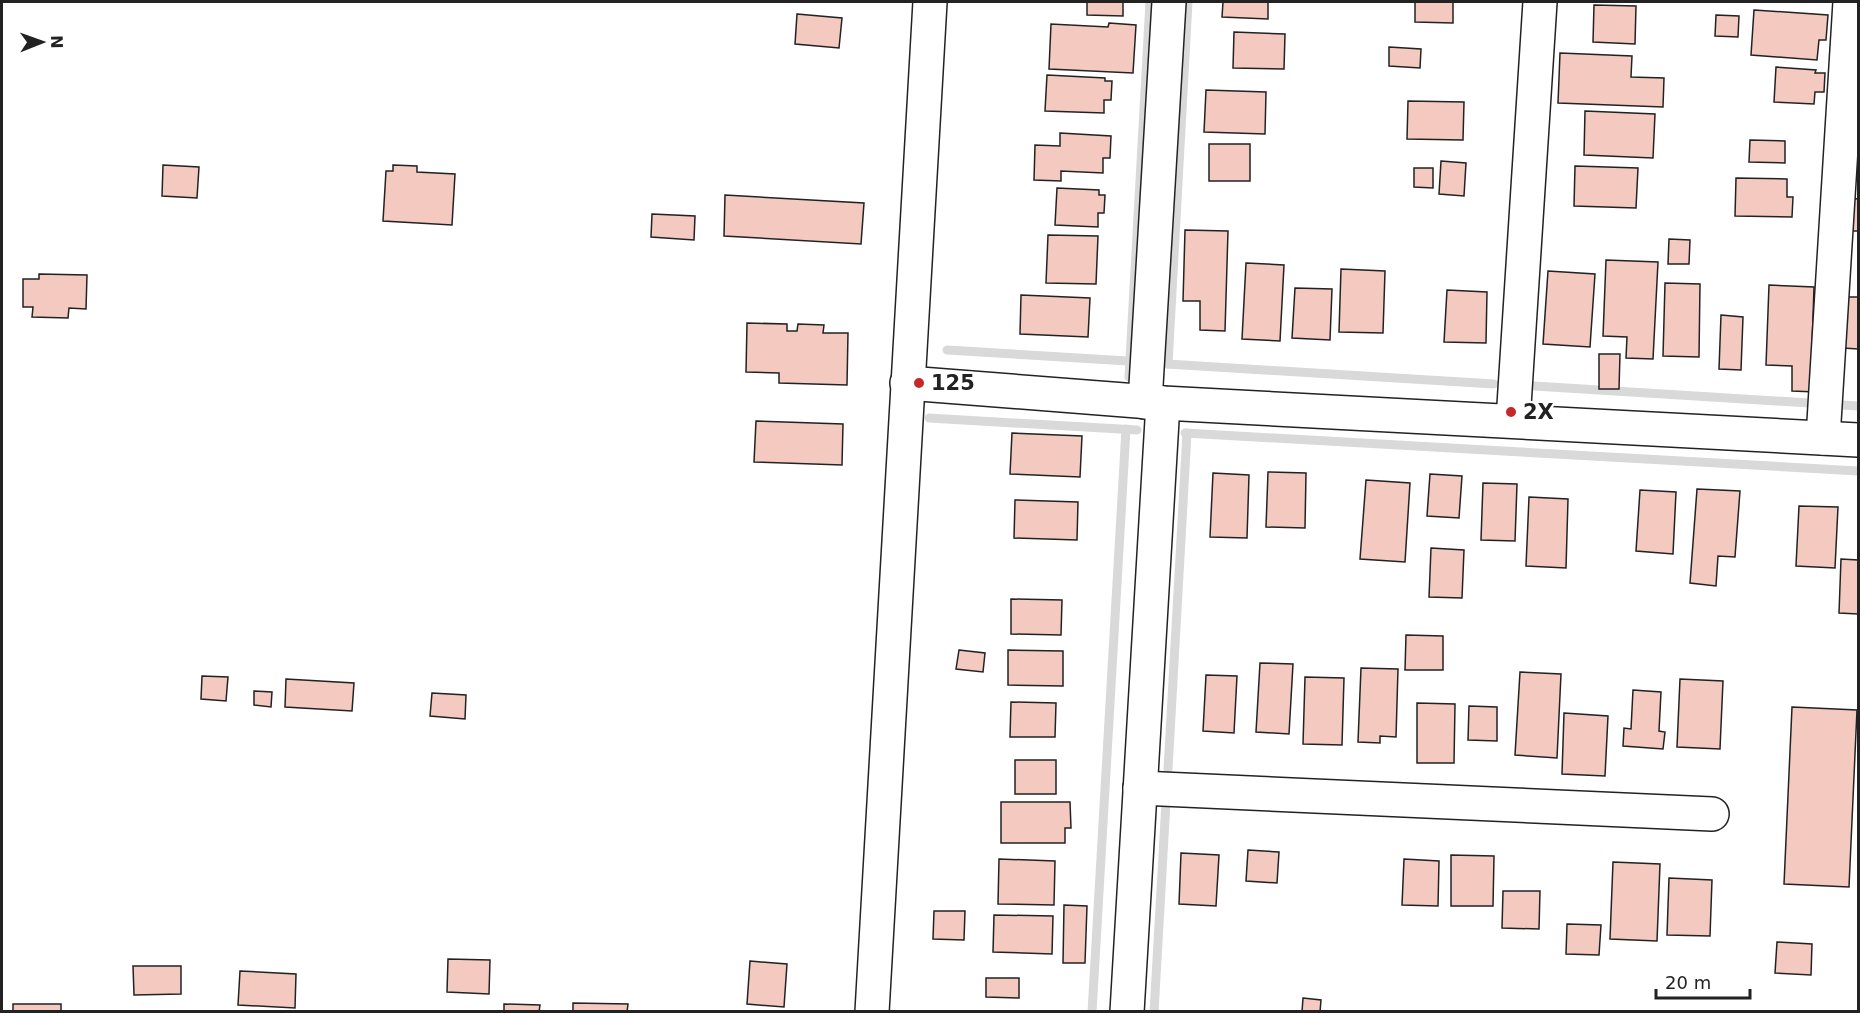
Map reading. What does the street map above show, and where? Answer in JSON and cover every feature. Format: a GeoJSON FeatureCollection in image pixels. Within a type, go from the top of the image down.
{"type":"FeatureCollection","features":[{"type":"Feature","properties":{"kind":"street"},"geometry":{"type":"LineString","coordinates":[[872,1011],[930,2]]}},
{"type":"Feature","properties":{"kind":"street"},"geometry":{"type":"LineString","coordinates":[[1127,1011],[1140,788],[1169,2]]}},
{"type":"Feature","properties":{"kind":"street"},"geometry":{"type":"LineString","coordinates":[[1513,421],[1540,2]]}},
{"type":"Feature","properties":{"kind":"street"},"geometry":{"type":"LineString","coordinates":[[1823,438],[1850,2]]}},
{"type":"Feature","properties":{"kind":"street"},"geometry":{"type":"LineString","coordinates":[[907,383],[1154,402],[1858,440]]}},
{"type":"Feature","properties":{"kind":"street"},"geometry":{"type":"LineString","coordinates":[[1140,788],[1712,814]]}},
{"type":"Feature","properties":{"kind":"building"},"geometry":{"type":"Polygon","coordinates":[[[1087,2],[1123,2],[1123,16],[1087,15],[1087,2]]]}},
{"type":"Feature","properties":{"kind":"building"},"geometry":{"type":"Polygon","coordinates":[[[1223,2],[1268,2],[1268,19],[1222,17],[1223,2]]]}},
{"type":"Feature","properties":{"kind":"building"},"geometry":{"type":"Polygon","coordinates":[[[1415,2],[1453,2],[1453,23],[1415,22],[1415,2]]]}},
{"type":"Feature","properties":{"kind":"building"},"geometry":{"type":"Polygon","coordinates":[[[1594,5],[1636,6],[1635,44],[1593,42],[1594,5]]]}},
{"type":"Feature","properties":{"kind":"building"},"geometry":{"type":"Polygon","coordinates":[[[1754,10],[1828,15],[1826,40],[1819,40],[1817,60],[1751,55],[1754,10]]]}},
{"type":"Feature","properties":{"kind":"building"},"geometry":{"type":"Polygon","coordinates":[[[797,14],[842,18],[839,48],[795,44],[797,14]]]}},
{"type":"Feature","properties":{"kind":"building"},"geometry":{"type":"Polygon","coordinates":[[[1716,15],[1739,16],[1738,37],[1715,36],[1716,15]]]}},
{"type":"Feature","properties":{"kind":"building"},"geometry":{"type":"Polygon","coordinates":[[[1109,23],[1136,25],[1133,73],[1049,69],[1051,24],[1108,27],[1109,23]]]}},
{"type":"Feature","properties":{"kind":"building"},"geometry":{"type":"Polygon","coordinates":[[[1234,32],[1285,34],[1284,69],[1233,68],[1234,32]]]}},
{"type":"Feature","properties":{"kind":"building"},"geometry":{"type":"Polygon","coordinates":[[[1389,47],[1421,49],[1420,68],[1389,66],[1389,47]]]}},
{"type":"Feature","properties":{"kind":"building"},"geometry":{"type":"Polygon","coordinates":[[[1560,53],[1632,56],[1631,77],[1664,78],[1663,107],[1558,103],[1560,53]]]}},
{"type":"Feature","properties":{"kind":"building"},"geometry":{"type":"Polygon","coordinates":[[[1776,67],[1816,70],[1815,73],[1825,73],[1824,92],[1815,92],[1814,104],[1774,102],[1776,67]]]}},
{"type":"Feature","properties":{"kind":"building"},"geometry":{"type":"Polygon","coordinates":[[[1047,75],[1105,78],[1105,81],[1112,81],[1111,100],[1104,100],[1104,113],[1045,111],[1047,75]]]}},
{"type":"Feature","properties":{"kind":"building"},"geometry":{"type":"Polygon","coordinates":[[[1206,90],[1266,92],[1265,134],[1204,132],[1206,90]]]}},
{"type":"Feature","properties":{"kind":"building"},"geometry":{"type":"Polygon","coordinates":[[[1408,101],[1464,102],[1463,140],[1407,139],[1408,101]]]}},
{"type":"Feature","properties":{"kind":"building"},"geometry":{"type":"Polygon","coordinates":[[[1585,111],[1655,114],[1653,158],[1584,155],[1585,111]]]}},
{"type":"Feature","properties":{"kind":"building"},"geometry":{"type":"Polygon","coordinates":[[[1060,133],[1111,136],[1110,158],[1103,158],[1103,173],[1061,171],[1061,181],[1034,180],[1035,145],[1060,146],[1060,133]]]}},
{"type":"Feature","properties":{"kind":"building"},"geometry":{"type":"Polygon","coordinates":[[[1750,140],[1785,141],[1785,163],[1749,162],[1750,140]]]}},
{"type":"Feature","properties":{"kind":"building"},"geometry":{"type":"Polygon","coordinates":[[[1209,144],[1250,144],[1250,181],[1209,181],[1209,144]]]}},
{"type":"Feature","properties":{"kind":"building"},"geometry":{"type":"Polygon","coordinates":[[[1441,161],[1466,163],[1464,196],[1439,194],[1441,161]]]}},
{"type":"Feature","properties":{"kind":"building"},"geometry":{"type":"Polygon","coordinates":[[[163,165],[199,167],[197,198],[162,196],[163,165]]]}},
{"type":"Feature","properties":{"kind":"building"},"geometry":{"type":"Polygon","coordinates":[[[393,165],[417,166],[417,172],[455,174],[452,225],[383,221],[386,171],[393,171],[393,165]]]}},
{"type":"Feature","properties":{"kind":"building"},"geometry":{"type":"Polygon","coordinates":[[[1575,166],[1638,168],[1636,208],[1574,206],[1575,166]]]}},
{"type":"Feature","properties":{"kind":"building"},"geometry":{"type":"Polygon","coordinates":[[[1414,168],[1433,168],[1433,188],[1414,187],[1414,168]]]}},
{"type":"Feature","properties":{"kind":"building"},"geometry":{"type":"Polygon","coordinates":[[[1736,178],[1787,179],[1787,197],[1793,197],[1792,217],[1735,216],[1736,178]]]}},
{"type":"Feature","properties":{"kind":"building"},"geometry":{"type":"Polygon","coordinates":[[[1057,188],[1099,190],[1099,195],[1105,195],[1104,213],[1098,213],[1098,227],[1055,225],[1057,188]]]}},
{"type":"Feature","properties":{"kind":"building"},"geometry":{"type":"Polygon","coordinates":[[[725,195],[864,203],[861,244],[724,236],[725,195]]]}},
{"type":"Feature","properties":{"kind":"building"},"geometry":{"type":"Polygon","coordinates":[[[1848,198],[1858,199],[1858,231],[1847,231],[1848,198]]]}},
{"type":"Feature","properties":{"kind":"building"},"geometry":{"type":"Polygon","coordinates":[[[652,214],[695,216],[694,240],[651,237],[652,214]]]}},
{"type":"Feature","properties":{"kind":"building"},"geometry":{"type":"Polygon","coordinates":[[[1185,230],[1228,231],[1225,331],[1200,330],[1200,301],[1183,301],[1185,230]]]}},
{"type":"Feature","properties":{"kind":"building"},"geometry":{"type":"Polygon","coordinates":[[[1048,235],[1098,236],[1096,284],[1046,283],[1048,235]]]}},
{"type":"Feature","properties":{"kind":"building"},"geometry":{"type":"Polygon","coordinates":[[[1669,239],[1690,240],[1689,264],[1668,264],[1669,239]]]}},
{"type":"Feature","properties":{"kind":"building"},"geometry":{"type":"Polygon","coordinates":[[[1606,260],[1658,262],[1653,359],[1626,358],[1627,337],[1603,336],[1606,260]]]}},
{"type":"Feature","properties":{"kind":"building"},"geometry":{"type":"Polygon","coordinates":[[[1246,263],[1284,265],[1280,341],[1242,339],[1246,263]]]}},
{"type":"Feature","properties":{"kind":"building"},"geometry":{"type":"Polygon","coordinates":[[[1341,269],[1385,271],[1383,333],[1339,332],[1341,269]]]}},
{"type":"Feature","properties":{"kind":"building"},"geometry":{"type":"Polygon","coordinates":[[[1548,271],[1595,274],[1590,347],[1543,344],[1548,271]]]}},
{"type":"Feature","properties":{"kind":"building"},"geometry":{"type":"Polygon","coordinates":[[[39,274],[87,275],[86,309],[69,308],[68,318],[32,317],[33,307],[23,307],[23,279],[39,279],[39,274]]]}},
{"type":"Feature","properties":{"kind":"building"},"geometry":{"type":"Polygon","coordinates":[[[1665,283],[1700,284],[1699,357],[1663,356],[1665,283]]]}},
{"type":"Feature","properties":{"kind":"building"},"geometry":{"type":"Polygon","coordinates":[[[1769,285],[1814,287],[1812,348],[1818,349],[1816,392],[1792,391],[1792,366],[1766,365],[1769,285]]]}},
{"type":"Feature","properties":{"kind":"building"},"geometry":{"type":"Polygon","coordinates":[[[1295,288],[1332,289],[1330,340],[1292,338],[1295,288]]]}},
{"type":"Feature","properties":{"kind":"building"},"geometry":{"type":"Polygon","coordinates":[[[1447,290],[1487,292],[1486,343],[1444,342],[1447,290]]]}},
{"type":"Feature","properties":{"kind":"building"},"geometry":{"type":"Polygon","coordinates":[[[1021,295],[1090,298],[1088,337],[1020,334],[1021,295]]]}},
{"type":"Feature","properties":{"kind":"building"},"geometry":{"type":"Polygon","coordinates":[[[1845,297],[1858,297],[1858,349],[1843,348],[1845,297]]]}},
{"type":"Feature","properties":{"kind":"building"},"geometry":{"type":"Polygon","coordinates":[[[1721,315],[1743,317],[1741,370],[1719,369],[1721,315]]]}},
{"type":"Feature","properties":{"kind":"building"},"geometry":{"type":"Polygon","coordinates":[[[747,323],[787,324],[787,331],[797,331],[798,324],[824,325],[823,333],[848,333],[847,385],[779,383],[779,373],[746,372],[747,323]]]}},
{"type":"Feature","properties":{"kind":"building"},"geometry":{"type":"Polygon","coordinates":[[[1599,354],[1620,354],[1619,389],[1599,389],[1599,354]]]}},
{"type":"Feature","properties":{"kind":"building"},"geometry":{"type":"Polygon","coordinates":[[[756,421],[843,424],[842,465],[754,462],[756,421]]]}},
{"type":"Feature","properties":{"kind":"building"},"geometry":{"type":"Polygon","coordinates":[[[1012,433],[1082,436],[1080,477],[1010,474],[1012,433]]]}},
{"type":"Feature","properties":{"kind":"building"},"geometry":{"type":"Polygon","coordinates":[[[1268,472],[1306,473],[1305,528],[1266,527],[1268,472]]]}},
{"type":"Feature","properties":{"kind":"building"},"geometry":{"type":"Polygon","coordinates":[[[1213,473],[1249,475],[1247,538],[1210,537],[1213,473]]]}},
{"type":"Feature","properties":{"kind":"building"},"geometry":{"type":"Polygon","coordinates":[[[1430,474],[1462,476],[1459,518],[1427,516],[1430,474]]]}},
{"type":"Feature","properties":{"kind":"building"},"geometry":{"type":"Polygon","coordinates":[[[1366,480],[1410,483],[1405,562],[1360,559],[1366,480]]]}},
{"type":"Feature","properties":{"kind":"building"},"geometry":{"type":"Polygon","coordinates":[[[1483,483],[1517,484],[1515,541],[1481,540],[1483,483]]]}},
{"type":"Feature","properties":{"kind":"building"},"geometry":{"type":"Polygon","coordinates":[[[1697,489],[1740,491],[1735,557],[1718,556],[1716,586],[1690,583],[1697,489]]]}},
{"type":"Feature","properties":{"kind":"building"},"geometry":{"type":"Polygon","coordinates":[[[1640,490],[1676,492],[1673,554],[1636,551],[1640,490]]]}},
{"type":"Feature","properties":{"kind":"building"},"geometry":{"type":"Polygon","coordinates":[[[1529,497],[1568,499],[1566,568],[1526,566],[1529,497]]]}},
{"type":"Feature","properties":{"kind":"building"},"geometry":{"type":"Polygon","coordinates":[[[1015,500],[1078,502],[1077,540],[1014,538],[1015,500]]]}},
{"type":"Feature","properties":{"kind":"building"},"geometry":{"type":"Polygon","coordinates":[[[1799,506],[1838,507],[1835,568],[1796,566],[1799,506]]]}},
{"type":"Feature","properties":{"kind":"building"},"geometry":{"type":"Polygon","coordinates":[[[1431,548],[1464,550],[1462,598],[1429,597],[1431,548]]]}},
{"type":"Feature","properties":{"kind":"building"},"geometry":{"type":"Polygon","coordinates":[[[1841,559],[1858,560],[1858,614],[1839,613],[1841,559]]]}},
{"type":"Feature","properties":{"kind":"building"},"geometry":{"type":"Polygon","coordinates":[[[1011,599],[1062,600],[1061,635],[1011,634],[1011,599]]]}},
{"type":"Feature","properties":{"kind":"building"},"geometry":{"type":"Polygon","coordinates":[[[1406,635],[1443,636],[1443,670],[1405,670],[1406,635]]]}},
{"type":"Feature","properties":{"kind":"building"},"geometry":{"type":"Polygon","coordinates":[[[959,650],[985,653],[983,672],[956,669],[959,650]]]}},
{"type":"Feature","properties":{"kind":"building"},"geometry":{"type":"Polygon","coordinates":[[[1008,650],[1063,651],[1063,686],[1008,685],[1008,650]]]}},
{"type":"Feature","properties":{"kind":"building"},"geometry":{"type":"Polygon","coordinates":[[[1260,663],[1293,664],[1289,734],[1256,732],[1260,663]]]}},
{"type":"Feature","properties":{"kind":"building"},"geometry":{"type":"Polygon","coordinates":[[[1361,668],[1398,669],[1396,737],[1380,736],[1380,743],[1358,742],[1361,668]]]}},
{"type":"Feature","properties":{"kind":"building"},"geometry":{"type":"Polygon","coordinates":[[[1520,672],[1561,674],[1557,758],[1515,755],[1520,672]]]}},
{"type":"Feature","properties":{"kind":"building"},"geometry":{"type":"Polygon","coordinates":[[[1206,675],[1237,676],[1234,733],[1203,731],[1206,675]]]}},
{"type":"Feature","properties":{"kind":"building"},"geometry":{"type":"Polygon","coordinates":[[[202,676],[228,677],[226,701],[201,699],[202,676]]]}},
{"type":"Feature","properties":{"kind":"building"},"geometry":{"type":"Polygon","coordinates":[[[1305,677],[1344,678],[1342,745],[1303,744],[1305,677]]]}},
{"type":"Feature","properties":{"kind":"building"},"geometry":{"type":"Polygon","coordinates":[[[286,679],[354,683],[352,711],[285,707],[286,679]]]}},
{"type":"Feature","properties":{"kind":"building"},"geometry":{"type":"Polygon","coordinates":[[[1680,679],[1723,681],[1720,749],[1677,747],[1680,679]]]}},
{"type":"Feature","properties":{"kind":"building"},"geometry":{"type":"Polygon","coordinates":[[[1633,690],[1661,692],[1659,731],[1665,732],[1663,749],[1623,746],[1624,728],[1631,729],[1633,690]]]}},
{"type":"Feature","properties":{"kind":"building"},"geometry":{"type":"Polygon","coordinates":[[[254,691],[272,692],[271,707],[254,705],[254,691]]]}},
{"type":"Feature","properties":{"kind":"building"},"geometry":{"type":"Polygon","coordinates":[[[432,693],[466,695],[465,719],[430,716],[432,693]]]}},
{"type":"Feature","properties":{"kind":"building"},"geometry":{"type":"Polygon","coordinates":[[[1011,702],[1056,703],[1055,737],[1010,737],[1011,702]]]}},
{"type":"Feature","properties":{"kind":"building"},"geometry":{"type":"Polygon","coordinates":[[[1417,703],[1455,704],[1454,763],[1417,763],[1417,703]]]}},
{"type":"Feature","properties":{"kind":"building"},"geometry":{"type":"Polygon","coordinates":[[[1469,706],[1497,707],[1497,741],[1468,740],[1469,706]]]}},
{"type":"Feature","properties":{"kind":"building"},"geometry":{"type":"Polygon","coordinates":[[[1792,707],[1857,710],[1849,887],[1784,884],[1792,707]]]}},
{"type":"Feature","properties":{"kind":"building"},"geometry":{"type":"Polygon","coordinates":[[[1564,713],[1608,716],[1605,776],[1562,774],[1564,713]]]}},
{"type":"Feature","properties":{"kind":"building"},"geometry":{"type":"Polygon","coordinates":[[[1015,760],[1056,760],[1056,794],[1015,794],[1015,760]]]}},
{"type":"Feature","properties":{"kind":"building"},"geometry":{"type":"Polygon","coordinates":[[[1001,802],[1070,802],[1071,828],[1065,828],[1065,843],[1001,843],[1001,802]]]}},
{"type":"Feature","properties":{"kind":"building"},"geometry":{"type":"Polygon","coordinates":[[[1248,850],[1279,852],[1277,883],[1246,881],[1248,850]]]}},
{"type":"Feature","properties":{"kind":"building"},"geometry":{"type":"Polygon","coordinates":[[[1181,853],[1219,855],[1216,906],[1179,904],[1181,853]]]}},
{"type":"Feature","properties":{"kind":"building"},"geometry":{"type":"Polygon","coordinates":[[[1451,855],[1494,856],[1493,906],[1451,906],[1451,855]]]}},
{"type":"Feature","properties":{"kind":"building"},"geometry":{"type":"Polygon","coordinates":[[[999,859],[1055,861],[1054,905],[998,904],[999,859]]]}},
{"type":"Feature","properties":{"kind":"building"},"geometry":{"type":"Polygon","coordinates":[[[1404,859],[1439,861],[1438,906],[1402,905],[1404,859]]]}},
{"type":"Feature","properties":{"kind":"building"},"geometry":{"type":"Polygon","coordinates":[[[1613,862],[1660,864],[1657,941],[1610,939],[1613,862]]]}},
{"type":"Feature","properties":{"kind":"building"},"geometry":{"type":"Polygon","coordinates":[[[1669,878],[1712,880],[1710,936],[1667,935],[1669,878]]]}},
{"type":"Feature","properties":{"kind":"building"},"geometry":{"type":"Polygon","coordinates":[[[1503,891],[1540,891],[1539,929],[1502,928],[1503,891]]]}},
{"type":"Feature","properties":{"kind":"building"},"geometry":{"type":"Polygon","coordinates":[[[1064,905],[1087,906],[1085,963],[1063,963],[1064,905]]]}},
{"type":"Feature","properties":{"kind":"building"},"geometry":{"type":"Polygon","coordinates":[[[934,911],[965,911],[964,940],[933,939],[934,911]]]}},
{"type":"Feature","properties":{"kind":"building"},"geometry":{"type":"Polygon","coordinates":[[[994,915],[1053,916],[1052,954],[993,952],[994,915]]]}},
{"type":"Feature","properties":{"kind":"building"},"geometry":{"type":"Polygon","coordinates":[[[1567,924],[1601,925],[1599,955],[1566,954],[1567,924]]]}},
{"type":"Feature","properties":{"kind":"building"},"geometry":{"type":"Polygon","coordinates":[[[1777,942],[1812,944],[1811,975],[1775,973],[1777,942]]]}},
{"type":"Feature","properties":{"kind":"building"},"geometry":{"type":"Polygon","coordinates":[[[448,959],[490,960],[489,994],[447,992],[448,959]]]}},
{"type":"Feature","properties":{"kind":"building"},"geometry":{"type":"Polygon","coordinates":[[[750,961],[787,964],[784,1007],[747,1004],[750,961]]]}},
{"type":"Feature","properties":{"kind":"building"},"geometry":{"type":"Polygon","coordinates":[[[133,966],[181,966],[181,994],[134,995],[133,966]]]}},
{"type":"Feature","properties":{"kind":"building"},"geometry":{"type":"Polygon","coordinates":[[[240,971],[296,974],[295,1008],[238,1005],[240,971]]]}},
{"type":"Feature","properties":{"kind":"building"},"geometry":{"type":"Polygon","coordinates":[[[986,978],[1019,978],[1019,998],[986,997],[986,978]]]}},
{"type":"Feature","properties":{"kind":"building"},"geometry":{"type":"Polygon","coordinates":[[[1303,998],[1321,1000],[1320,1012],[1302,1012],[1303,998]]]}},
{"type":"Feature","properties":{"kind":"building"},"geometry":{"type":"Polygon","coordinates":[[[573,1003],[628,1004],[627,1012],[573,1012],[573,1003]]]}},
{"type":"Feature","properties":{"kind":"building"},"geometry":{"type":"Polygon","coordinates":[[[13,1004],[61,1004],[61,1012],[13,1012],[13,1004]]]}},
{"type":"Feature","properties":{"kind":"building"},"geometry":{"type":"Polygon","coordinates":[[[504,1004],[540,1005],[539,1012],[504,1012],[504,1004]]]}},
{"type":"Feature","properties":{"kind":"waterway"},"geometry":{"type":"LineString","coordinates":[[1129,377],[1150,2]]}},
{"type":"Feature","properties":{"kind":"waterway"},"geometry":{"type":"LineString","coordinates":[[1168,364],[1188,2]]}},
{"type":"Feature","properties":{"kind":"waterway"},"geometry":{"type":"LineString","coordinates":[[947,350],[1128,361]]}},
{"type":"Feature","properties":{"kind":"waterway"},"geometry":{"type":"LineString","coordinates":[[1167,364],[1494,384]]}},
{"type":"Feature","properties":{"kind":"waterway"},"geometry":{"type":"LineString","coordinates":[[1534,386],[1858,406]]}},
{"type":"Feature","properties":{"kind":"waterway"},"geometry":{"type":"LineString","coordinates":[[929,418],[1137,430]]}},
{"type":"Feature","properties":{"kind":"waterway"},"geometry":{"type":"LineString","coordinates":[[1092,1012],[1126,429]]}},
{"type":"Feature","properties":{"kind":"waterway"},"geometry":{"type":"LineString","coordinates":[[1185,433],[1858,471]]}},
{"type":"Feature","properties":{"kind":"waterway"},"geometry":{"type":"LineString","coordinates":[[1168,769],[1187,433]]}},
{"type":"Feature","properties":{"kind":"waterway"},"geometry":{"type":"LineString","coordinates":[[1154,1012],[1166,802]]}},
{"type":"Feature","properties":{"kind":"place","name":"125"},"geometry":{"type":"Point","coordinates":[919,383]}},
{"type":"Feature","properties":{"kind":"place","name":"2X"},"geometry":{"type":"Point","coordinates":[1511,412]}}]}
